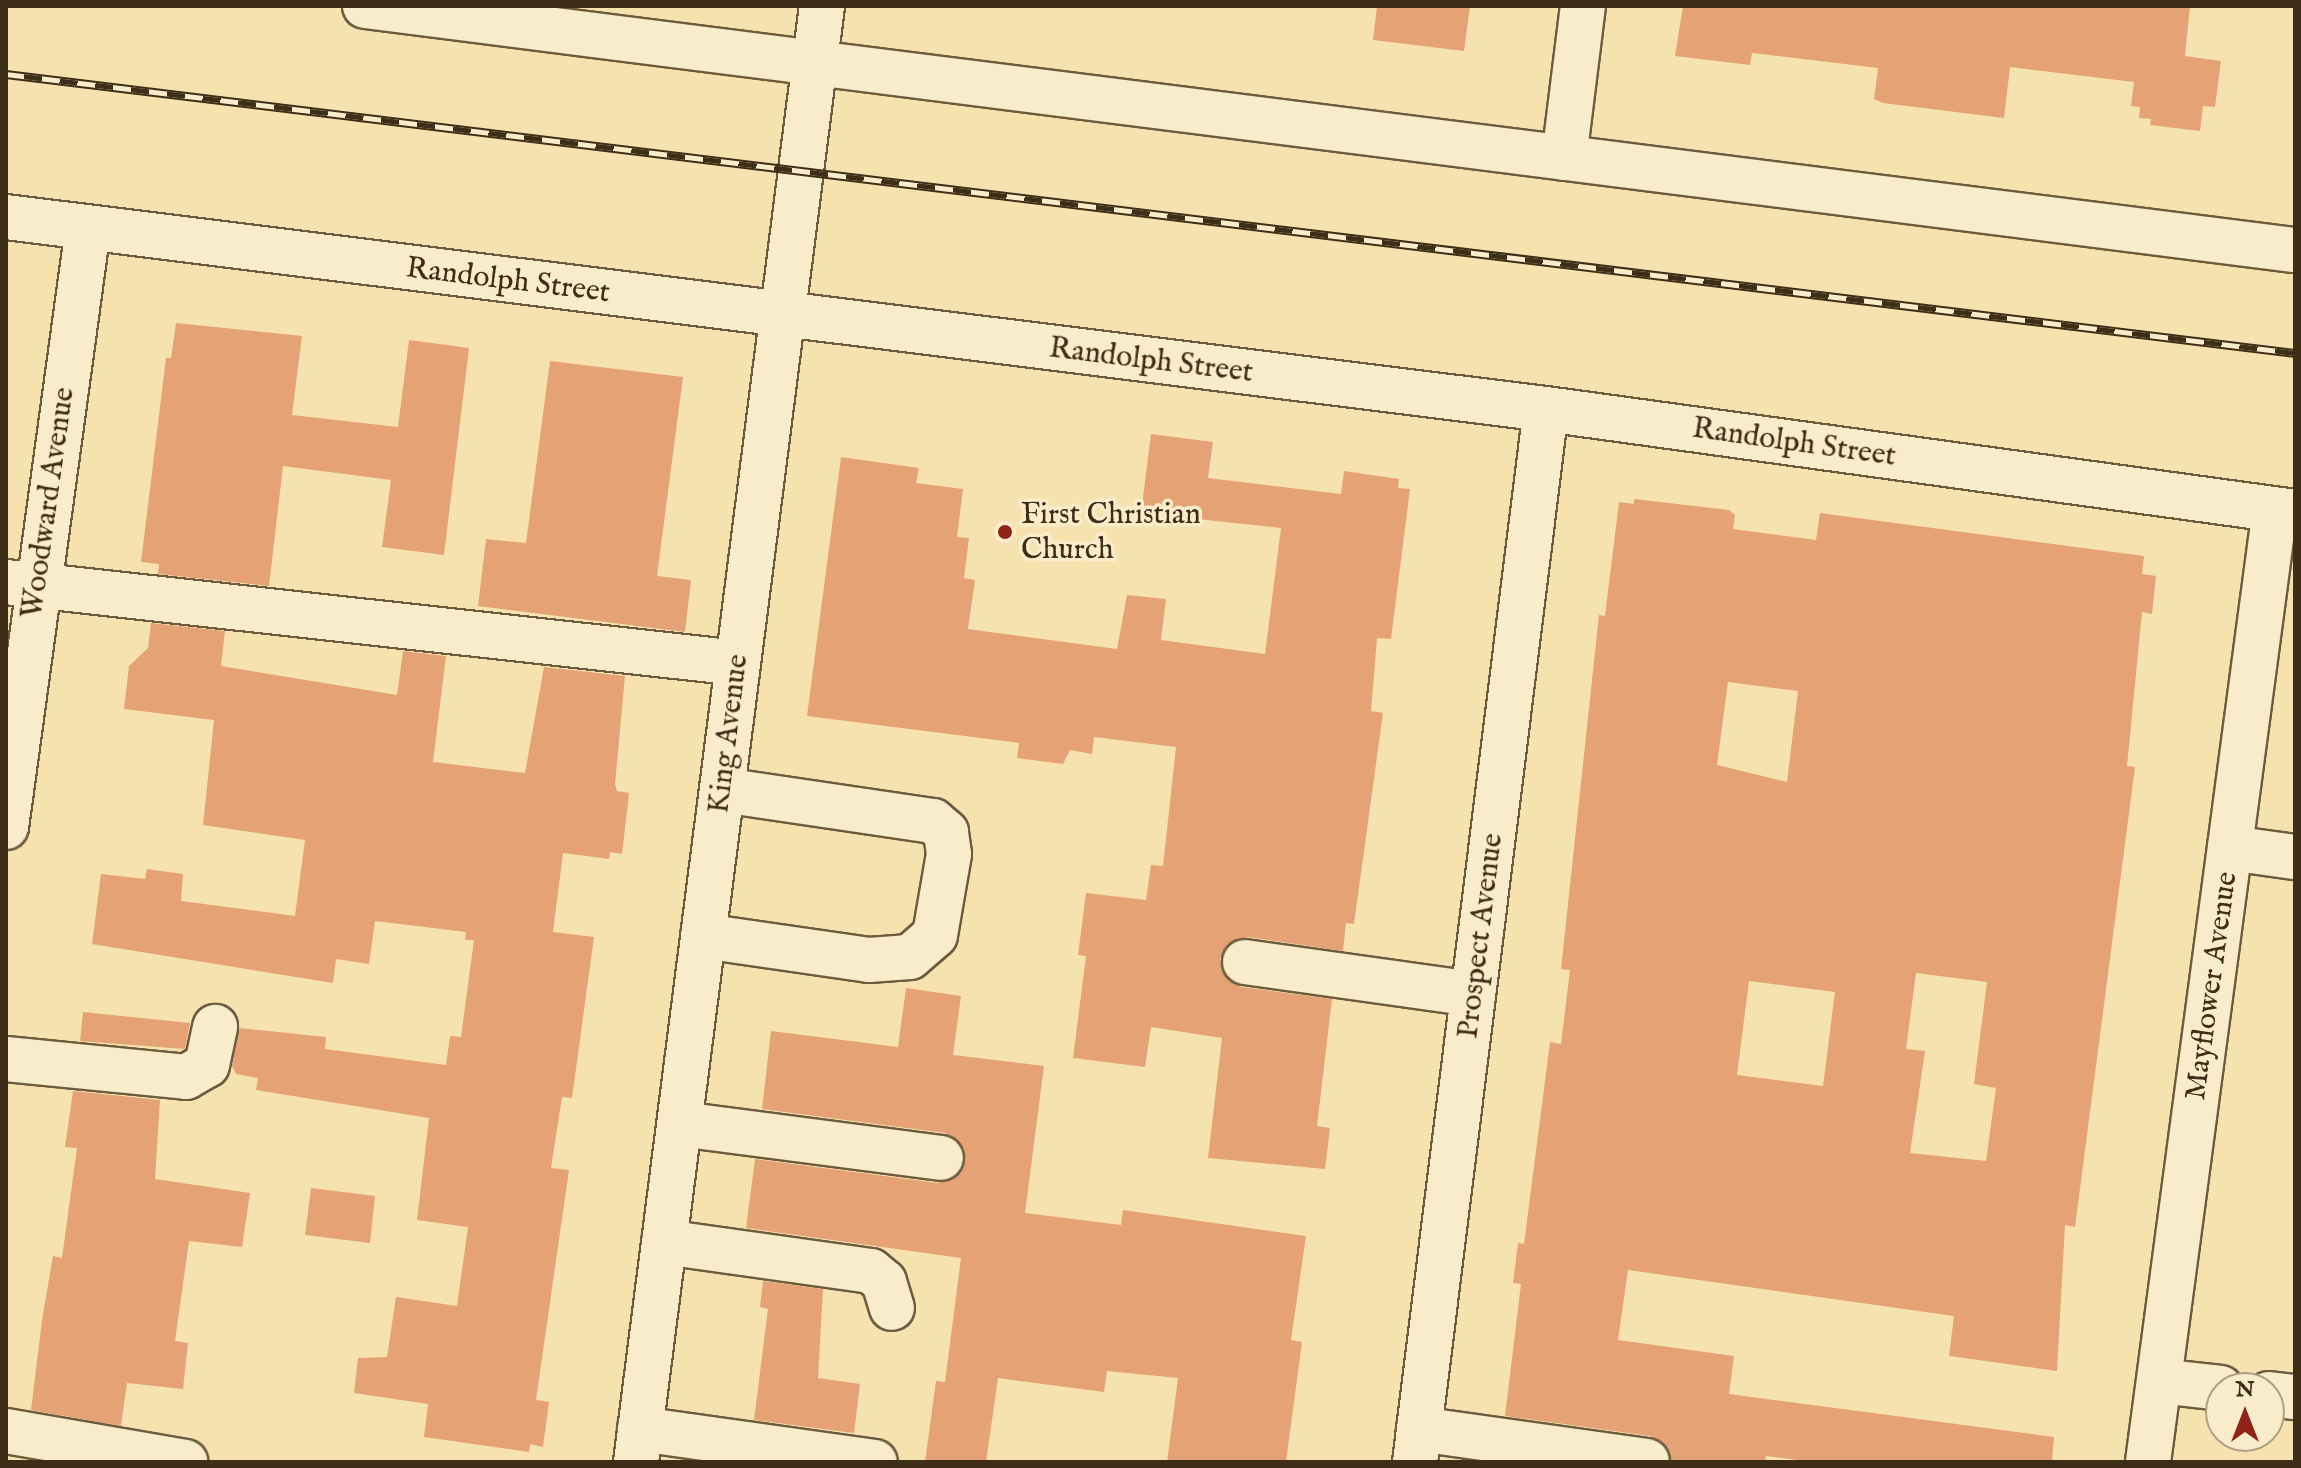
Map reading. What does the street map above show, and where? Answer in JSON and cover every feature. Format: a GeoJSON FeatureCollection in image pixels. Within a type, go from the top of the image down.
{"type":"FeatureCollection","features":[{"type":"Feature","properties":{"kind":"street"},"geometry":{"type":"LineString","coordinates":[[365,6],[2295,250]]}},
{"type":"Feature","properties":{"kind":"street","name":"King Avenue"},"geometry":{"type":"LineString","coordinates":[[638,1446],[822,6]]}},
{"type":"Feature","properties":{"kind":"street"},"geometry":{"type":"LineString","coordinates":[[1564,158],[1583,6]]}},
{"type":"Feature","properties":{"kind":"street","name":"Randolph Street"},"geometry":{"type":"LineString","coordinates":[[6,217],[780,316],[1546,409],[2285,511]]}},
{"type":"Feature","properties":{"kind":"street","name":"Woodward Avenue"},"geometry":{"type":"LineString","coordinates":[[6,827],[22,585],[88,228]]}},
{"type":"Feature","properties":{"kind":"street","name":"Prospect Avenue"},"geometry":{"type":"LineString","coordinates":[[1417,1446],[1546,409]]}},
{"type":"Feature","properties":{"kind":"street","name":"Mayflower Avenue"},"geometry":{"type":"LineString","coordinates":[[2148,1462],[2230,848],[2285,511]]}},
{"type":"Feature","properties":{"kind":"street"},"geometry":{"type":"LineString","coordinates":[[22,585],[738,663]]}},
{"type":"Feature","properties":{"kind":"street"},"geometry":{"type":"LineString","coordinates":[[703,936],[869,960],[910,957],[935,935],[949,854],[946,832],[933,821],[722,790]]}},
{"type":"Feature","properties":{"kind":"street"},"geometry":{"type":"LineString","coordinates":[[2230,848],[2295,857]]}},
{"type":"Feature","properties":{"kind":"street"},"geometry":{"type":"LineString","coordinates":[[1245,962],[1473,994]]}},
{"type":"Feature","properties":{"kind":"street"},"geometry":{"type":"LineString","coordinates":[[6,1059],[186,1077],[207,1065],[215,1027]]}},
{"type":"Feature","properties":{"kind":"street"},"geometry":{"type":"LineString","coordinates":[[680,1124],[941,1158]]}},
{"type":"Feature","properties":{"kind":"street"},"geometry":{"type":"LineString","coordinates":[[664,1242],[871,1271],[884,1282],[892,1308]]}},
{"type":"Feature","properties":{"kind":"street"},"geometry":{"type":"LineString","coordinates":[[2159,1381],[2205,1386]]}},
{"type":"Feature","properties":{"kind":"street"},"geometry":{"type":"LineString","coordinates":[[6,1431],[185,1462]]}},
{"type":"Feature","properties":{"kind":"street"},"geometry":{"type":"LineString","coordinates":[[638,1446],[875,1462]]}},
{"type":"Feature","properties":{"kind":"street"},"geometry":{"type":"LineString","coordinates":[[1417,1446],[1647,1461]]}},
{"type":"Feature","properties":{"kind":"building"},"geometry":{"type":"Polygon","coordinates":[[[1377,6],[1470,6],[1464,51],[1373,40],[1377,6]]]}},
{"type":"Feature","properties":{"kind":"building"},"geometry":{"type":"Polygon","coordinates":[[[1683,6],[2190,6],[2185,56],[2221,61],[2215,107],[2203,106],[2200,131],[2150,125],[2151,119],[2139,118],[2140,107],[2131,106],[2134,82],[2010,67],[2004,118],[1883,103],[1874,99],[1878,68],[1752,53],[1750,65],[1675,56],[1683,6]]]}},
{"type":"Feature","properties":{"kind":"building"},"geometry":{"type":"Polygon","coordinates":[[[176,323],[302,336],[292,415],[398,427],[409,340],[469,348],[444,555],[382,547],[391,480],[283,466],[269,586],[158,574],[159,564],[141,562],[166,358],[171,358],[176,323]]]}},
{"type":"Feature","properties":{"kind":"building"},"geometry":{"type":"Polygon","coordinates":[[[550,361],[683,377],[657,576],[691,580],[685,632],[478,606],[486,539],[526,543],[550,361]]]}},
{"type":"Feature","properties":{"kind":"building"},"geometry":{"type":"Polygon","coordinates":[[[1151,434],[1213,442],[1208,478],[1341,494],[1344,471],[1399,479],[1398,488],[1410,489],[1391,639],[1377,638],[1371,711],[1383,713],[1354,924],[1346,923],[1343,951],[1248,937],[1226,946],[1220,959],[1222,972],[1241,987],[1332,999],[1317,1126],[1330,1128],[1325,1169],[1208,1158],[1222,1038],[1151,1027],[1145,1067],[1073,1058],[1086,956],[1078,955],[1086,893],[1146,900],[1151,865],[1163,866],[1176,747],[1094,737],[1092,754],[1070,750],[1063,764],[1017,758],[1019,743],[807,716],[841,457],[919,468],[916,483],[963,489],[957,537],[969,538],[964,578],[975,580],[968,629],[1117,649],[1127,595],[1166,599],[1161,640],[1265,654],[1281,528],[1141,513],[1151,434]]]}},
{"type":"Feature","properties":{"kind":"building"},"geometry":{"type":"Polygon","coordinates":[[[1634,499],[1729,510],[1735,515],[1733,529],[1816,540],[1820,513],[2144,556],[2142,574],[2156,576],[2152,614],[2142,612],[2127,766],[2135,767],[2075,1227],[2065,1225],[2057,1371],[1949,1356],[1954,1316],[1628,1270],[1618,1340],[1734,1356],[1729,1394],[2054,1437],[2052,1462],[1813,1462],[1766,1456],[1765,1462],[1672,1462],[1663,1442],[1650,1436],[1505,1416],[1521,1284],[1513,1283],[1518,1243],[1524,1244],[1550,1042],[1561,1044],[1570,970],[1561,969],[1599,615],[1605,616],[1619,502],[1634,504],[1634,499]],[[1728,682],[1717,765],[1787,782],[1798,691],[1728,682]],[[1916,973],[1906,1049],[1925,1051],[1910,1153],[1986,1161],[1996,1088],[1974,1084],[1987,982],[1916,973]],[[1749,981],[1737,1075],[1823,1086],[1835,992],[1749,981]]]}},
{"type":"Feature","properties":{"kind":"building"},"geometry":{"type":"Polygon","coordinates":[[[151,623],[225,631],[221,666],[397,695],[403,651],[446,656],[433,762],[525,773],[544,667],[625,676],[615,784],[617,791],[629,793],[622,854],[610,852],[609,859],[563,853],[553,932],[594,937],[572,1098],[562,1097],[551,1168],[569,1170],[536,1400],[549,1402],[543,1447],[530,1444],[529,1452],[424,1437],[428,1404],[354,1393],[358,1358],[387,1357],[396,1297],[457,1306],[468,1227],[417,1220],[429,1118],[256,1090],[258,1078],[236,1074],[232,1066],[239,1028],[326,1037],[325,1049],[446,1065],[450,1036],[461,1037],[474,940],[465,940],[466,932],[375,921],[369,964],[336,959],[333,983],[92,944],[101,874],[145,879],[147,869],[183,874],[181,901],[295,916],[305,840],[203,825],[214,720],[124,709],[129,666],[148,648],[151,623]]]}},
{"type":"Feature","properties":{"kind":"building"},"geometry":{"type":"Polygon","coordinates":[[[906,988],[961,996],[953,1055],[1044,1066],[1025,1213],[1121,1225],[1123,1210],[1306,1236],[1291,1340],[1302,1342],[1286,1462],[1167,1462],[1178,1378],[1107,1371],[1104,1392],[998,1378],[986,1462],[925,1462],[936,1381],[945,1382],[961,1258],[746,1228],[755,1159],[938,1183],[961,1173],[964,1148],[945,1133],[762,1109],[771,1031],[898,1047],[906,988]]]}},
{"type":"Feature","properties":{"kind":"building"},"geometry":{"type":"Polygon","coordinates":[[[83,1012],[190,1023],[185,1049],[80,1041],[83,1012]]]}},
{"type":"Feature","properties":{"kind":"building"},"geometry":{"type":"Polygon","coordinates":[[[73,1091],[160,1100],[155,1179],[250,1193],[242,1247],[189,1241],[175,1341],[188,1343],[183,1389],[127,1383],[121,1426],[31,1410],[53,1256],[62,1258],[77,1148],[65,1147],[73,1091]]]}},
{"type":"Feature","properties":{"kind":"building"},"geometry":{"type":"Polygon","coordinates":[[[311,1188],[375,1196],[370,1243],[305,1235],[311,1188]]]}},
{"type":"Feature","properties":{"kind":"building"},"geometry":{"type":"Polygon","coordinates":[[[763,1281],[823,1289],[818,1378],[860,1384],[854,1433],[754,1420],[768,1309],[760,1307],[763,1281]]]}},
{"type":"Feature","properties":{"kind":"railway"},"geometry":{"type":"LineString","coordinates":[[6,74],[2295,353]]}},
{"type":"Feature","properties":{"kind":"place","name":"First Christian Church"},"geometry":{"type":"Point","coordinates":[1005,532]}}]}
